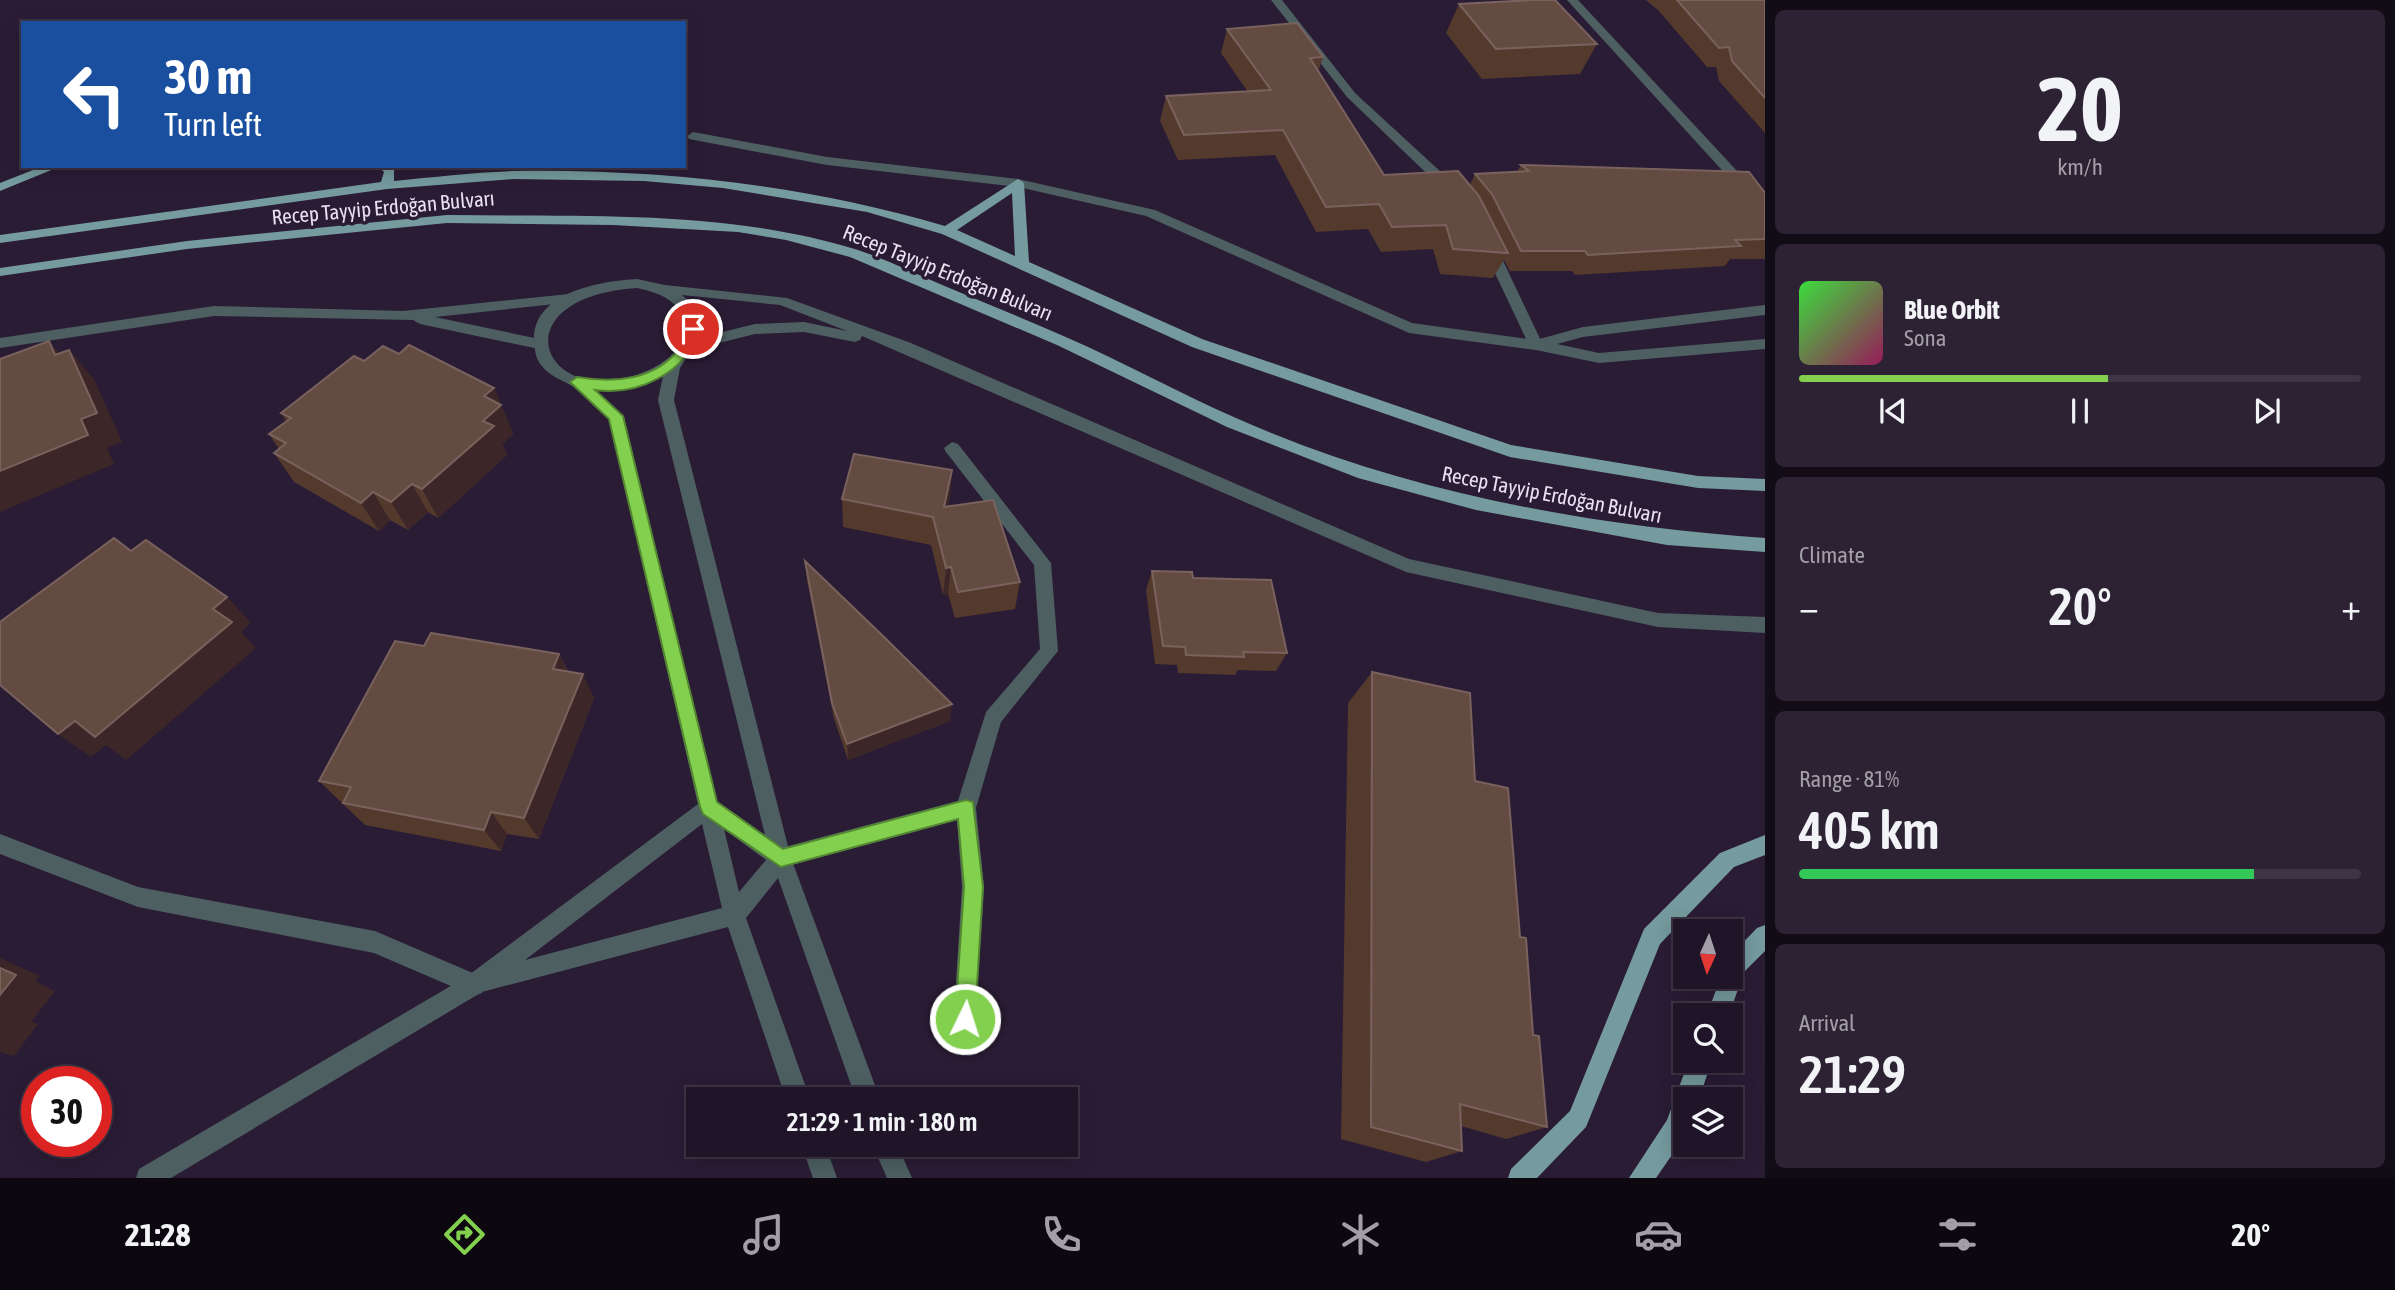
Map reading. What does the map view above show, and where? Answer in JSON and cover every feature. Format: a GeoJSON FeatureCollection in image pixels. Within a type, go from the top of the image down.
{"type":"FeatureCollection","features":[{"type":"Feature","properties":{"kind":"main road"},"geometry":{"type":"LineString","coordinates":[[0,187],[50,168]]}},
{"type":"Feature","properties":{"kind":"main road"},"geometry":{"type":"LineString","coordinates":[[386,168],[390,171],[387,185]]}},
{"type":"Feature","properties":{"kind":"main road","name":"Recep Tayyip Erdoğan Bulvarı"},"geometry":{"type":"LineString","coordinates":[[0,239],[387,185],[514,176],[644,177],[723,184],[868,208],[947,231],[1197,342],[1510,451],[1698,482],[1765,485]]}},
{"type":"Feature","properties":{"kind":"main road"},"geometry":{"type":"LineString","coordinates":[[947,231],[1018,183]]}},
{"type":"Feature","properties":{"kind":"main road"},"geometry":{"type":"LineString","coordinates":[[1018,183],[1022,263]]}},
{"type":"Feature","properties":{"kind":"main road","name":"Recep Tayyip Erdoğan Bulvarı"},"geometry":{"type":"LineString","coordinates":[[0,272],[187,245],[485,217],[701,225],[786,236],[855,254],[928,284],[1062,341],[1232,423],[1358,472],[1476,504],[1667,538],[1765,545]]}},
{"type":"Feature","properties":{"kind":"main road"},"geometry":{"type":"LineString","coordinates":[[1520,1178],[1578,1119],[1651,937],[1727,859],[1765,845]]}},
{"type":"Feature","properties":{"kind":"main road"},"geometry":{"type":"LineString","coordinates":[[1722,1003],[1736,965],[1765,936]]}},
{"type":"Feature","properties":{"kind":"main road"},"geometry":{"type":"LineString","coordinates":[[1641,1178],[1673,1132]]}},
{"type":"Feature","properties":{"kind":"street"},"geometry":{"type":"LineString","coordinates":[[1276,0],[1351,95],[1442,179],[1458,199]]}},
{"type":"Feature","properties":{"kind":"street"},"geometry":{"type":"LineString","coordinates":[[1572,0],[1765,209]]}},
{"type":"Feature","properties":{"kind":"street"},"geometry":{"type":"LineString","coordinates":[[693,136],[827,162],[1018,183],[1150,213],[1409,328],[1536,345],[1598,358],[1765,344]]}},
{"type":"Feature","properties":{"kind":"street"},"geometry":{"type":"LineString","coordinates":[[1480,230],[1536,345]]}},
{"type":"Feature","properties":{"kind":"street"},"geometry":{"type":"LineString","coordinates":[[0,343],[214,311],[403,316],[569,299],[614,284],[638,283],[661,289],[782,301],[906,347],[1406,565],[1658,620],[1765,625]]}},
{"type":"Feature","properties":{"kind":"street"},"geometry":{"type":"LineString","coordinates":[[577,382],[602,386],[628,384],[653,376],[674,363],[688,346],[693,329],[690,313],[678,299],[661,289]]}},
{"type":"Feature","properties":{"kind":"street"},"geometry":{"type":"LineString","coordinates":[[569,299],[552,312],[542,328],[539,345],[545,360],[558,373],[577,382],[616,416],[734,915],[794,1087]]}},
{"type":"Feature","properties":{"kind":"street"},"geometry":{"type":"LineString","coordinates":[[1536,345],[1583,332],[1765,310]]}},
{"type":"Feature","properties":{"kind":"street"},"geometry":{"type":"LineString","coordinates":[[403,316],[539,345]]}},
{"type":"Feature","properties":{"kind":"street"},"geometry":{"type":"LineString","coordinates":[[688,346],[755,329],[804,327],[906,347]]}},
{"type":"Feature","properties":{"kind":"street"},"geometry":{"type":"LineString","coordinates":[[674,363],[666,400],[781,858],[864,1087]]}},
{"type":"Feature","properties":{"kind":"street"},"geometry":{"type":"LineString","coordinates":[[952,447],[1042,563],[1049,651],[993,718],[966,808],[973,887],[963,1045]]}},
{"type":"Feature","properties":{"kind":"street"},"geometry":{"type":"LineString","coordinates":[[709,807],[781,858]]}},
{"type":"Feature","properties":{"kind":"street"},"geometry":{"type":"LineString","coordinates":[[148,1178],[474,985],[709,807]]}},
{"type":"Feature","properties":{"kind":"street"},"geometry":{"type":"LineString","coordinates":[[0,844],[138,897],[374,942],[474,985],[734,915],[781,858],[966,808]]}},
{"type":"Feature","properties":{"kind":"street"},"geometry":{"type":"LineString","coordinates":[[818,1157],[825,1178]]}},
{"type":"Feature","properties":{"kind":"street"},"geometry":{"type":"LineString","coordinates":[[890,1157],[900,1178]]}},
{"type":"Feature","properties":{"kind":"building"},"geometry":{"type":"Polygon","coordinates":[[[1555,0],[1597,44],[1496,49],[1459,4],[1555,0]]]}},
{"type":"Feature","properties":{"kind":"building"},"geometry":{"type":"Polygon","coordinates":[[[1677,0],[1765,0],[1765,98],[1732,61],[1729,47],[1719,48],[1677,0]]]}},
{"type":"Feature","properties":{"kind":"building"},"geometry":{"type":"Polygon","coordinates":[[[1297,23],[1323,57],[1310,58],[1384,175],[1458,171],[1479,196],[1508,253],[1453,249],[1446,225],[1392,227],[1379,204],[1326,207],[1283,130],[1184,135],[1166,96],[1271,90],[1227,29],[1297,23]]]}},
{"type":"Feature","properties":{"kind":"building"},"geometry":{"type":"Polygon","coordinates":[[[1521,165],[1749,172],[1765,193],[1765,239],[1735,240],[1741,246],[1588,255],[1585,251],[1521,251],[1492,194],[1475,174],[1529,171],[1521,165]]]}},
{"type":"Feature","properties":{"kind":"building"},"geometry":{"type":"Polygon","coordinates":[[[49,341],[55,355],[69,350],[97,413],[81,419],[88,435],[0,471],[0,359],[49,341]]]}},
{"type":"Feature","properties":{"kind":"building"},"geometry":{"type":"Polygon","coordinates":[[[409,345],[494,388],[484,396],[501,405],[483,421],[494,426],[422,489],[412,484],[391,502],[373,492],[361,503],[274,453],[286,443],[269,434],[291,418],[281,413],[354,356],[364,361],[383,346],[399,354],[409,345]]]}},
{"type":"Feature","properties":{"kind":"building"},"geometry":{"type":"Polygon","coordinates":[[[854,454],[952,470],[944,507],[993,500],[1020,582],[958,592],[951,567],[946,568],[933,517],[842,499],[854,454]]]}},
{"type":"Feature","properties":{"kind":"building"},"geometry":{"type":"Polygon","coordinates":[[[114,538],[131,551],[146,540],[227,597],[213,609],[232,622],[95,737],[75,721],[58,734],[0,685],[0,622],[114,538]]]}},
{"type":"Feature","properties":{"kind":"building"},"geometry":{"type":"Polygon","coordinates":[[[805,561],[952,704],[847,744],[832,703],[805,561]]]}},
{"type":"Feature","properties":{"kind":"building"},"geometry":{"type":"Polygon","coordinates":[[[1152,571],[1192,572],[1193,578],[1271,580],[1287,653],[1243,652],[1244,657],[1186,655],[1185,647],[1163,646],[1152,571]]]}},
{"type":"Feature","properties":{"kind":"building"},"geometry":{"type":"Polygon","coordinates":[[[431,633],[559,654],[553,669],[583,674],[524,818],[491,812],[484,830],[343,803],[351,787],[319,781],[395,641],[424,646],[431,633]]]}},
{"type":"Feature","properties":{"kind":"building"},"geometry":{"type":"Polygon","coordinates":[[[1372,672],[1470,693],[1475,781],[1508,788],[1520,937],[1526,938],[1533,1035],[1539,1036],[1547,1127],[1460,1104],[1462,1151],[1371,1127],[1372,672]]]}},
{"type":"Feature","properties":{"kind":"building"},"geometry":{"type":"Polygon","coordinates":[[[0,968],[16,975],[0,995],[0,968]]]}},
{"type":"Feature","properties":{"kind":"route"},"geometry":{"type":"LineString","coordinates":[[693,329],[688,346],[674,363],[653,376],[628,384],[602,386],[577,382],[616,416],[709,807],[781,858],[966,808],[973,887],[965,1019]]}}]}
